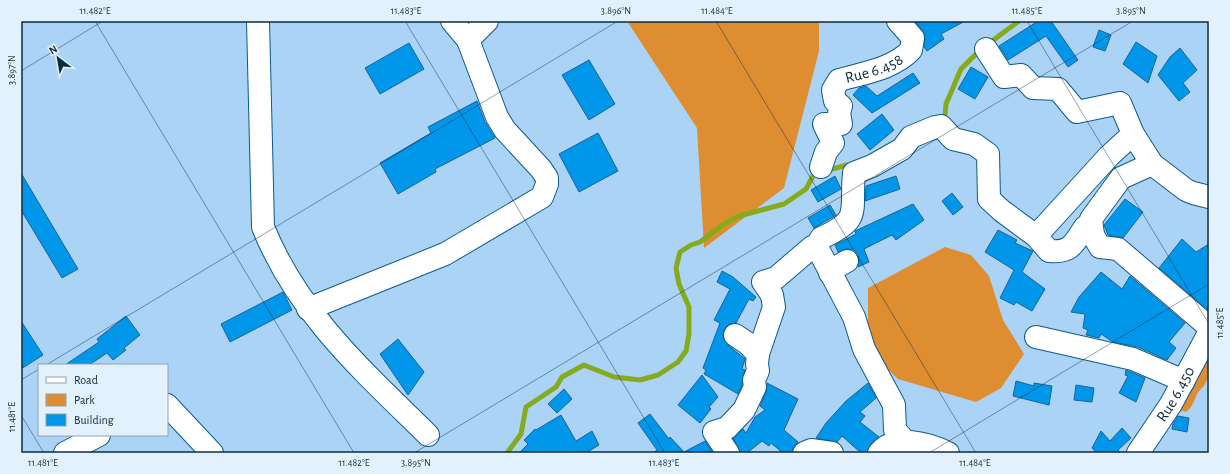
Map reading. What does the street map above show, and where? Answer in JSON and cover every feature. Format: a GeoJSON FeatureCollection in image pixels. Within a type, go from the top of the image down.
{"type":"FeatureCollection","features":[{"type":"Feature","properties":{"kind":"street"},"geometry":{"type":"LineString","coordinates":[[258,21],[262,227],[272,250],[308,309],[346,355],[428,435]]}},
{"type":"Feature","properties":{"kind":"street"},"geometry":{"type":"LineString","coordinates":[[308,309],[445,254],[542,197],[547,184],[547,178],[501,123],[468,40],[452,21]]}},
{"type":"Feature","properties":{"kind":"street"},"geometry":{"type":"LineString","coordinates":[[468,40],[487,21]]}},
{"type":"Feature","properties":{"kind":"street","name":"Rue 6.458"},"geometry":{"type":"LineString","coordinates":[[821,167],[826,152],[833,143],[824,124],[840,124],[839,113],[841,106],[835,101],[833,90],[839,80],[885,67],[898,61],[911,50],[913,38],[898,21]]}},
{"type":"Feature","properties":{"kind":"street"},"geometry":{"type":"LineString","coordinates":[[986,49],[1004,77],[1021,75],[1033,88],[1058,89],[1077,112],[1120,103],[1134,134],[1152,164],[1186,190],[1209,197]]}},
{"type":"Feature","properties":{"kind":"street"},"geometry":{"type":"LineString","coordinates":[[817,247],[821,238],[837,231],[851,219],[854,209],[852,194],[854,173],[872,166],[902,148],[911,137],[941,126],[953,139],[974,144],[988,154],[989,198],[1036,236],[1049,250],[1059,252],[1072,247],[1085,227],[1093,235],[1100,247],[1118,249],[1209,327]]}},
{"type":"Feature","properties":{"kind":"street"},"geometry":{"type":"LineString","coordinates":[[1036,236],[1109,156],[1134,134]]}},
{"type":"Feature","properties":{"kind":"street"},"geometry":{"type":"LineString","coordinates":[[1093,235],[1091,219],[1121,178],[1152,164]]}},
{"type":"Feature","properties":{"kind":"street"},"geometry":{"type":"LineString","coordinates":[[728,453],[714,432],[727,428],[744,410],[755,387],[754,380],[758,371],[758,354],[774,307],[772,295],[756,284],[776,278],[812,247],[817,247],[839,267],[864,349],[894,405],[895,430],[904,441],[943,452]]}},
{"type":"Feature","properties":{"kind":"street","name":"Rue 6.450"},"geometry":{"type":"LineString","coordinates":[[1138,453],[1171,404],[1209,333]]}},
{"type":"Feature","properties":{"kind":"street"},"geometry":{"type":"LineString","coordinates":[[735,334],[758,354]]}},
{"type":"Feature","properties":{"kind":"street"},"geometry":{"type":"LineString","coordinates":[[1036,337],[1133,359],[1184,381]]}},
{"type":"Feature","properties":{"kind":"street"},"geometry":{"type":"LineString","coordinates":[[168,406],[212,453]]}},
{"type":"Feature","properties":{"kind":"street"},"geometry":{"type":"LineString","coordinates":[[65,453],[98,436]]}},
{"type":"Feature","properties":{"kind":"street"},"geometry":{"type":"LineString","coordinates":[[879,453],[882,449],[904,441]]}},
{"type":"Feature","properties":{"kind":"street"},"geometry":{"type":"LineString","coordinates":[[804,453],[811,450],[832,453]]}},
{"type":"Feature","properties":{"kind":"green space"},"geometry":{"type":"Polygon","coordinates":[[[627,21],[819,21],[819,51],[784,188],[704,248],[697,128],[627,21]]]}},
{"type":"Feature","properties":{"kind":"green space"},"geometry":{"type":"Polygon","coordinates":[[[945,247],[971,255],[989,276],[1003,320],[1024,354],[1001,388],[976,402],[898,379],[881,363],[868,327],[868,288],[945,247]]]}},
{"type":"Feature","properties":{"kind":"green space"},"geometry":{"type":"Polygon","coordinates":[[[1209,344],[1209,375],[1205,384],[1198,393],[1192,406],[1186,412],[1176,409],[1209,344]]]}},
{"type":"Feature","properties":{"kind":"building"},"geometry":{"type":"Polygon","coordinates":[[[915,21],[965,21],[941,34],[944,39],[927,51],[924,47],[925,34],[915,21]]]}},
{"type":"Feature","properties":{"kind":"building"},"geometry":{"type":"Polygon","coordinates":[[[1038,21],[1051,21],[1078,60],[1068,67],[1046,36],[1008,60],[999,46],[1038,21]]]}},
{"type":"Feature","properties":{"kind":"building"},"geometry":{"type":"Polygon","coordinates":[[[1099,30],[1111,35],[1105,51],[1093,47],[1099,30]]]}},
{"type":"Feature","properties":{"kind":"building"},"geometry":{"type":"Polygon","coordinates":[[[1136,42],[1157,56],[1148,83],[1123,64],[1136,42]]]}},
{"type":"Feature","properties":{"kind":"building"},"geometry":{"type":"Polygon","coordinates":[[[409,43],[424,69],[380,94],[365,68],[409,43]]]}},
{"type":"Feature","properties":{"kind":"building"},"geometry":{"type":"Polygon","coordinates":[[[1180,48],[1197,70],[1183,83],[1190,92],[1179,101],[1158,75],[1170,57],[1180,48]]]}},
{"type":"Feature","properties":{"kind":"building"},"geometry":{"type":"Polygon","coordinates":[[[589,60],[615,104],[589,120],[562,75],[589,60]]]}},
{"type":"Feature","properties":{"kind":"building"},"geometry":{"type":"Polygon","coordinates":[[[971,67],[988,77],[975,99],[958,89],[971,67]]]}},
{"type":"Feature","properties":{"kind":"building"},"geometry":{"type":"Polygon","coordinates":[[[913,73],[920,83],[872,113],[853,95],[859,88],[866,86],[877,96],[913,73]]]}},
{"type":"Feature","properties":{"kind":"building"},"geometry":{"type":"Polygon","coordinates":[[[477,101],[485,122],[495,138],[435,169],[436,172],[398,194],[380,163],[431,133],[428,127],[477,101]]]}},
{"type":"Feature","properties":{"kind":"building"},"geometry":{"type":"Polygon","coordinates":[[[882,114],[894,130],[870,150],[857,134],[882,114]]]}},
{"type":"Feature","properties":{"kind":"building"},"geometry":{"type":"Polygon","coordinates":[[[598,133],[618,171],[579,192],[559,154],[598,133]]]}},
{"type":"Feature","properties":{"kind":"building"},"geometry":{"type":"Polygon","coordinates":[[[21,173],[78,269],[62,278],[21,210],[21,173]]]}},
{"type":"Feature","properties":{"kind":"building"},"geometry":{"type":"Polygon","coordinates":[[[835,176],[841,189],[818,202],[811,190],[835,176]]]}},
{"type":"Feature","properties":{"kind":"building"},"geometry":{"type":"Polygon","coordinates":[[[896,176],[900,189],[865,201],[866,186],[896,176]]]}},
{"type":"Feature","properties":{"kind":"building"},"geometry":{"type":"Polygon","coordinates":[[[952,193],[963,207],[953,215],[942,201],[952,193]]]}},
{"type":"Feature","properties":{"kind":"building"},"geometry":{"type":"Polygon","coordinates":[[[1125,199],[1143,212],[1123,238],[1108,235],[1104,225],[1125,199]]]}},
{"type":"Feature","properties":{"kind":"building"},"geometry":{"type":"Polygon","coordinates":[[[913,204],[924,220],[896,240],[892,235],[864,249],[869,262],[858,267],[858,254],[854,250],[847,249],[838,252],[835,245],[856,234],[855,231],[913,204]]]}},
{"type":"Feature","properties":{"kind":"building"},"geometry":{"type":"Polygon","coordinates":[[[830,205],[836,215],[814,228],[808,218],[830,205]]]}},
{"type":"Feature","properties":{"kind":"building"},"geometry":{"type":"Polygon","coordinates":[[[998,230],[1017,240],[1015,243],[1033,251],[1022,272],[1045,289],[1032,311],[1016,302],[1014,305],[1000,298],[1014,270],[985,252],[998,230]]]}},
{"type":"Feature","properties":{"kind":"building"},"geometry":{"type":"Polygon","coordinates":[[[1182,239],[1196,252],[1209,244],[1209,311],[1159,268],[1182,239]]]}},
{"type":"Feature","properties":{"kind":"building"},"geometry":{"type":"Polygon","coordinates":[[[722,271],[733,277],[756,297],[753,301],[749,299],[736,323],[729,324],[725,328],[723,334],[724,340],[728,345],[745,359],[742,369],[745,370],[742,385],[738,394],[704,374],[706,370],[703,368],[720,323],[714,320],[730,289],[717,282],[722,271]]]}},
{"type":"Feature","properties":{"kind":"building"},"geometry":{"type":"Polygon","coordinates":[[[1101,272],[1122,289],[1130,276],[1185,323],[1169,342],[1176,348],[1167,360],[1138,347],[1113,342],[1101,334],[1099,338],[1086,335],[1088,330],[1083,328],[1085,314],[1071,312],[1079,297],[1101,272]]]}},
{"type":"Feature","properties":{"kind":"building"},"geometry":{"type":"Polygon","coordinates":[[[283,292],[292,310],[230,342],[221,324],[283,292]]]}},
{"type":"Feature","properties":{"kind":"building"},"geometry":{"type":"Polygon","coordinates":[[[126,316],[140,335],[124,348],[126,350],[113,360],[107,353],[90,364],[66,364],[99,342],[97,339],[126,316]]]}},
{"type":"Feature","properties":{"kind":"building"},"geometry":{"type":"Polygon","coordinates":[[[21,321],[43,355],[21,369],[21,321]]]}},
{"type":"Feature","properties":{"kind":"building"},"geometry":{"type":"Polygon","coordinates":[[[398,339],[424,372],[408,395],[380,354],[398,339]]]}},
{"type":"Feature","properties":{"kind":"building"},"geometry":{"type":"Polygon","coordinates":[[[1126,370],[1145,378],[1136,402],[1119,393],[1128,376],[1125,375],[1126,370]]]}},
{"type":"Feature","properties":{"kind":"building"},"geometry":{"type":"Polygon","coordinates":[[[702,375],[718,397],[709,407],[711,409],[700,423],[678,405],[702,375]]]}},
{"type":"Feature","properties":{"kind":"building"},"geometry":{"type":"Polygon","coordinates":[[[1016,381],[1034,386],[1034,383],[1052,386],[1049,405],[1013,396],[1016,381]]]}},
{"type":"Feature","properties":{"kind":"building"},"geometry":{"type":"Polygon","coordinates":[[[767,383],[798,399],[784,430],[798,442],[790,453],[783,453],[771,443],[769,446],[762,441],[747,453],[740,453],[733,438],[743,429],[746,433],[755,417],[765,410],[760,406],[766,392],[767,383]]]}},
{"type":"Feature","properties":{"kind":"building"},"geometry":{"type":"Polygon","coordinates":[[[868,383],[876,398],[860,412],[865,416],[860,422],[879,437],[871,444],[867,452],[861,453],[842,436],[837,442],[816,438],[826,423],[846,401],[868,383]]]}},
{"type":"Feature","properties":{"kind":"building"},"geometry":{"type":"Polygon","coordinates":[[[1076,385],[1094,388],[1092,402],[1074,400],[1076,385]]]}},
{"type":"Feature","properties":{"kind":"building"},"geometry":{"type":"Polygon","coordinates":[[[564,389],[572,399],[557,413],[548,404],[564,389]]]}},
{"type":"Feature","properties":{"kind":"building"},"geometry":{"type":"Polygon","coordinates":[[[650,414],[669,439],[670,437],[684,452],[705,441],[713,453],[653,453],[657,450],[638,423],[650,414]]]}},
{"type":"Feature","properties":{"kind":"building"},"geometry":{"type":"Polygon","coordinates":[[[561,415],[576,441],[592,431],[599,445],[586,453],[519,453],[528,444],[524,440],[535,429],[536,430],[561,415]]]}},
{"type":"Feature","properties":{"kind":"building"},"geometry":{"type":"Polygon","coordinates":[[[1178,416],[1189,418],[1187,432],[1172,429],[1178,416]]]}},
{"type":"Feature","properties":{"kind":"building"},"geometry":{"type":"Polygon","coordinates":[[[1122,428],[1131,438],[1118,450],[1121,453],[1097,453],[1092,448],[1101,431],[1110,441],[1122,428]]]}},
{"type":"Feature","properties":{"kind":"waterway"},"geometry":{"type":"LineString","coordinates":[[988,44],[1019,21]]}},
{"type":"Feature","properties":{"kind":"waterway"},"geometry":{"type":"LineString","coordinates":[[941,119],[945,115],[946,104],[961,69],[980,50]]}},
{"type":"Feature","properties":{"kind":"waterway"},"geometry":{"type":"LineString","coordinates":[[507,453],[521,434],[526,407],[556,387],[562,377],[584,365],[614,377],[640,380],[658,375],[678,362],[686,351],[689,334],[689,307],[679,284],[676,268],[680,252],[691,245],[700,242],[724,224],[739,216],[784,204],[806,189],[813,176],[818,173],[847,165],[852,167]]}}]}
